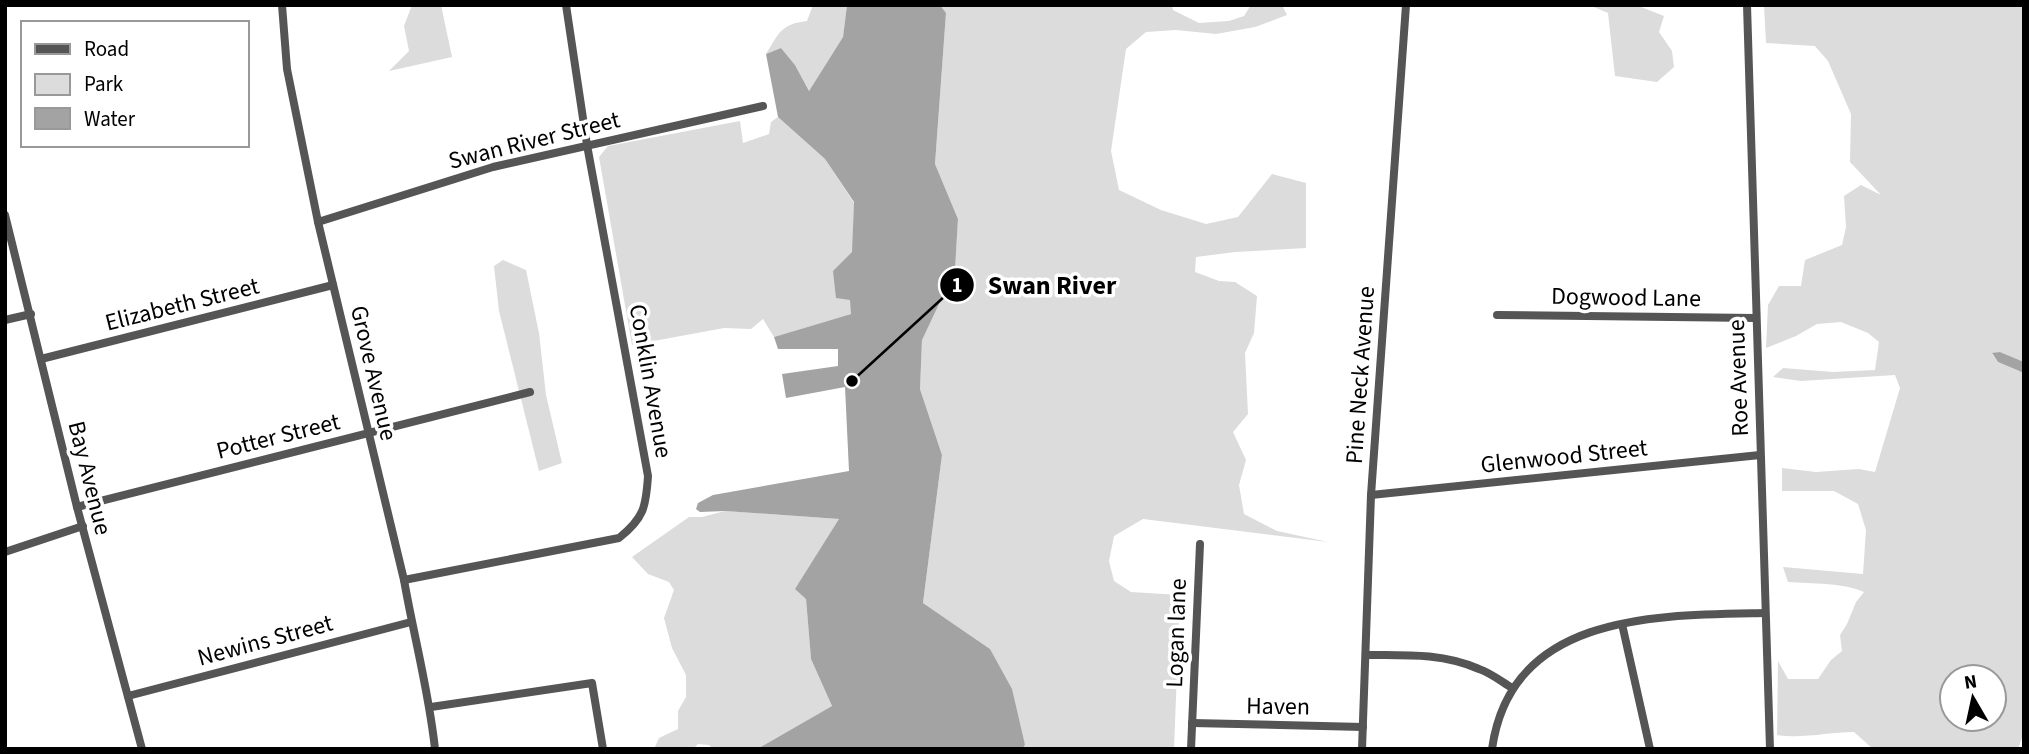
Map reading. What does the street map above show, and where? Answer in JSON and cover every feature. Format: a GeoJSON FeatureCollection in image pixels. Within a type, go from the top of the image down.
{"type":"FeatureCollection","features":[{"type":"Feature","properties":{"kind":"street","name":"Grove Avenue"},"geometry":{"type":"LineString","coordinates":[[282,5],[286,64],[318,222],[404,580],[430,707],[435,749]]}},
{"type":"Feature","properties":{"kind":"street","name":"Conklin Avenue"},"geometry":{"type":"LineString","coordinates":[[404,580],[619,538],[639,519],[646,502],[648,476],[587,145],[565,5]]}},
{"type":"Feature","properties":{"kind":"street","name":"Pine Neck Avenue"},"geometry":{"type":"LineString","coordinates":[[1362,749],[1371,495],[1406,5]]}},
{"type":"Feature","properties":{"kind":"street","name":"Roe Avenue"},"geometry":{"type":"LineString","coordinates":[[1747,5],[1770,749]]}},
{"type":"Feature","properties":{"kind":"street","name":"Swan River Street"},"geometry":{"type":"LineString","coordinates":[[318,222],[494,167],[763,106]]}},
{"type":"Feature","properties":{"kind":"street","name":"Bay Avenue"},"geometry":{"type":"LineString","coordinates":[[5,215],[77,507],[142,749]]}},
{"type":"Feature","properties":{"kind":"street","name":"Elizabeth Street"},"geometry":{"type":"LineString","coordinates":[[41,359],[333,285]]}},
{"type":"Feature","properties":{"kind":"street"},"geometry":{"type":"LineString","coordinates":[[5,320],[31,314]]}},
{"type":"Feature","properties":{"kind":"street","name":"Dogwood Lane"},"geometry":{"type":"LineString","coordinates":[[1497,315],[1755,318]]}},
{"type":"Feature","properties":{"kind":"street","name":"Potter Street"},"geometry":{"type":"LineString","coordinates":[[77,507],[530,392]]}},
{"type":"Feature","properties":{"kind":"street","name":"Glenwood Street"},"geometry":{"type":"LineString","coordinates":[[1371,495],[1760,455]]}},
{"type":"Feature","properties":{"kind":"street"},"geometry":{"type":"LineString","coordinates":[[5,552],[83,526]]}},
{"type":"Feature","properties":{"kind":"street","name":"Logan lane"},"geometry":{"type":"LineString","coordinates":[[1191,749],[1200,544]]}},
{"type":"Feature","properties":{"kind":"street"},"geometry":{"type":"LineString","coordinates":[[1492,749],[1498,723],[1512,688],[1542,657],[1564,642],[1622,624],[1671,615],[1765,613]]}},
{"type":"Feature","properties":{"kind":"street","name":"Newins Street"},"geometry":{"type":"LineString","coordinates":[[128,696],[411,622]]}},
{"type":"Feature","properties":{"kind":"street"},"geometry":{"type":"LineString","coordinates":[[1622,624],[1650,749]]}},
{"type":"Feature","properties":{"kind":"street"},"geometry":{"type":"LineString","coordinates":[[1367,655],[1450,659],[1482,669],[1512,688]]}},
{"type":"Feature","properties":{"kind":"street"},"geometry":{"type":"LineString","coordinates":[[430,707],[592,683],[603,749]]}},
{"type":"Feature","properties":{"kind":"street","name":"Haven"},"geometry":{"type":"LineString","coordinates":[[1192,723],[1363,727]]}},
{"type":"Feature","properties":{"kind":"green space"},"geometry":{"type":"Polygon","coordinates":[[[412,5],[441,5],[452,57],[389,71],[409,51],[404,26],[412,5]]]}},
{"type":"Feature","properties":{"kind":"green space"},"geometry":{"type":"Polygon","coordinates":[[[813,5],[847,5],[843,37],[809,91],[795,65],[781,48],[766,54],[786,27],[807,21],[813,5]]]}},
{"type":"Feature","properties":{"kind":"green space"},"geometry":{"type":"Polygon","coordinates":[[[940,5],[1172,5],[1173,10],[1199,23],[1229,21],[1244,16],[1251,5],[1282,5],[1287,15],[1255,27],[1216,34],[1176,30],[1146,32],[1126,49],[1111,151],[1119,190],[1161,210],[1206,224],[1238,217],[1272,174],[1306,183],[1306,248],[1196,257],[1195,272],[1219,281],[1235,282],[1257,296],[1254,333],[1245,353],[1248,414],[1233,432],[1246,460],[1239,485],[1244,514],[1277,531],[1328,542],[1143,519],[1114,536],[1109,561],[1114,581],[1131,592],[1180,595],[1174,749],[1022,749],[1025,745],[990,649],[923,603],[942,455],[920,389],[922,339],[955,270],[958,219],[935,164],[946,13],[940,5]]]}},
{"type":"Feature","properties":{"kind":"green space"},"geometry":{"type":"Polygon","coordinates":[[[1589,5],[1636,5],[1664,16],[1659,32],[1672,51],[1674,67],[1657,82],[1615,76],[1608,13],[1589,5]]]}},
{"type":"Feature","properties":{"kind":"green space"},"geometry":{"type":"Polygon","coordinates":[[[1764,5],[2024,5],[2024,362],[2000,352],[1992,354],[1998,362],[2024,373],[2024,732],[2018,749],[1873,749],[1854,732],[1777,735],[1778,661],[1788,679],[1818,679],[1831,660],[1842,651],[1840,635],[1856,602],[1864,592],[1836,585],[1788,582],[1783,567],[1863,574],[1866,530],[1858,504],[1834,491],[1782,491],[1782,468],[1816,472],[1859,469],[1875,472],[1900,388],[1895,375],[1801,381],[1773,377],[1783,368],[1833,372],[1875,370],[1879,342],[1868,333],[1841,322],[1817,324],[1766,348],[1768,305],[1779,286],[1801,286],[1805,260],[1842,245],[1846,227],[1844,196],[1861,185],[1881,195],[1850,162],[1851,114],[1828,61],[1815,46],[1766,43],[1764,5]]]}},
{"type":"Feature","properties":{"kind":"green space"},"geometry":{"type":"Polygon","coordinates":[[[778,117],[825,159],[854,203],[851,314],[774,337],[763,319],[751,329],[724,328],[632,345],[599,157],[608,146],[740,121],[743,143],[769,134],[771,122],[778,117]]]}},
{"type":"Feature","properties":{"kind":"green space"},"geometry":{"type":"Polygon","coordinates":[[[503,260],[526,270],[539,333],[546,395],[562,463],[539,471],[499,311],[494,266],[503,260]]]}},
{"type":"Feature","properties":{"kind":"green space"},"geometry":{"type":"Polygon","coordinates":[[[725,511],[839,519],[806,599],[811,659],[832,706],[757,749],[713,749],[709,745],[698,744],[693,749],[654,749],[659,738],[678,729],[678,711],[686,697],[686,675],[672,648],[664,618],[674,590],[669,582],[648,574],[632,557],[689,517],[702,517],[725,511]]]}},
{"type":"Feature","properties":{"kind":"water"},"geometry":{"type":"Polygon","coordinates":[[[847,5],[940,5],[946,13],[935,164],[958,219],[955,270],[922,340],[920,389],[942,455],[923,603],[990,649],[1012,689],[1025,745],[1022,749],[757,749],[832,706],[811,659],[806,599],[795,589],[839,519],[725,511],[700,512],[696,509],[698,503],[713,495],[849,471],[845,387],[786,398],[782,374],[838,366],[838,349],[778,349],[774,337],[851,314],[850,300],[836,298],[833,271],[852,252],[854,202],[825,159],[778,117],[766,54],[781,48],[795,65],[809,91],[843,37],[847,5]]]}},
{"type":"Feature","properties":{"kind":"water"},"geometry":{"type":"Polygon","coordinates":[[[2000,352],[2024,362],[2024,373],[1998,362],[1992,353],[2000,352]]]}},
{"type":"Feature","properties":{"kind":"place","name":"Swan River"},"geometry":{"type":"Point","coordinates":[852,381]}}]}
